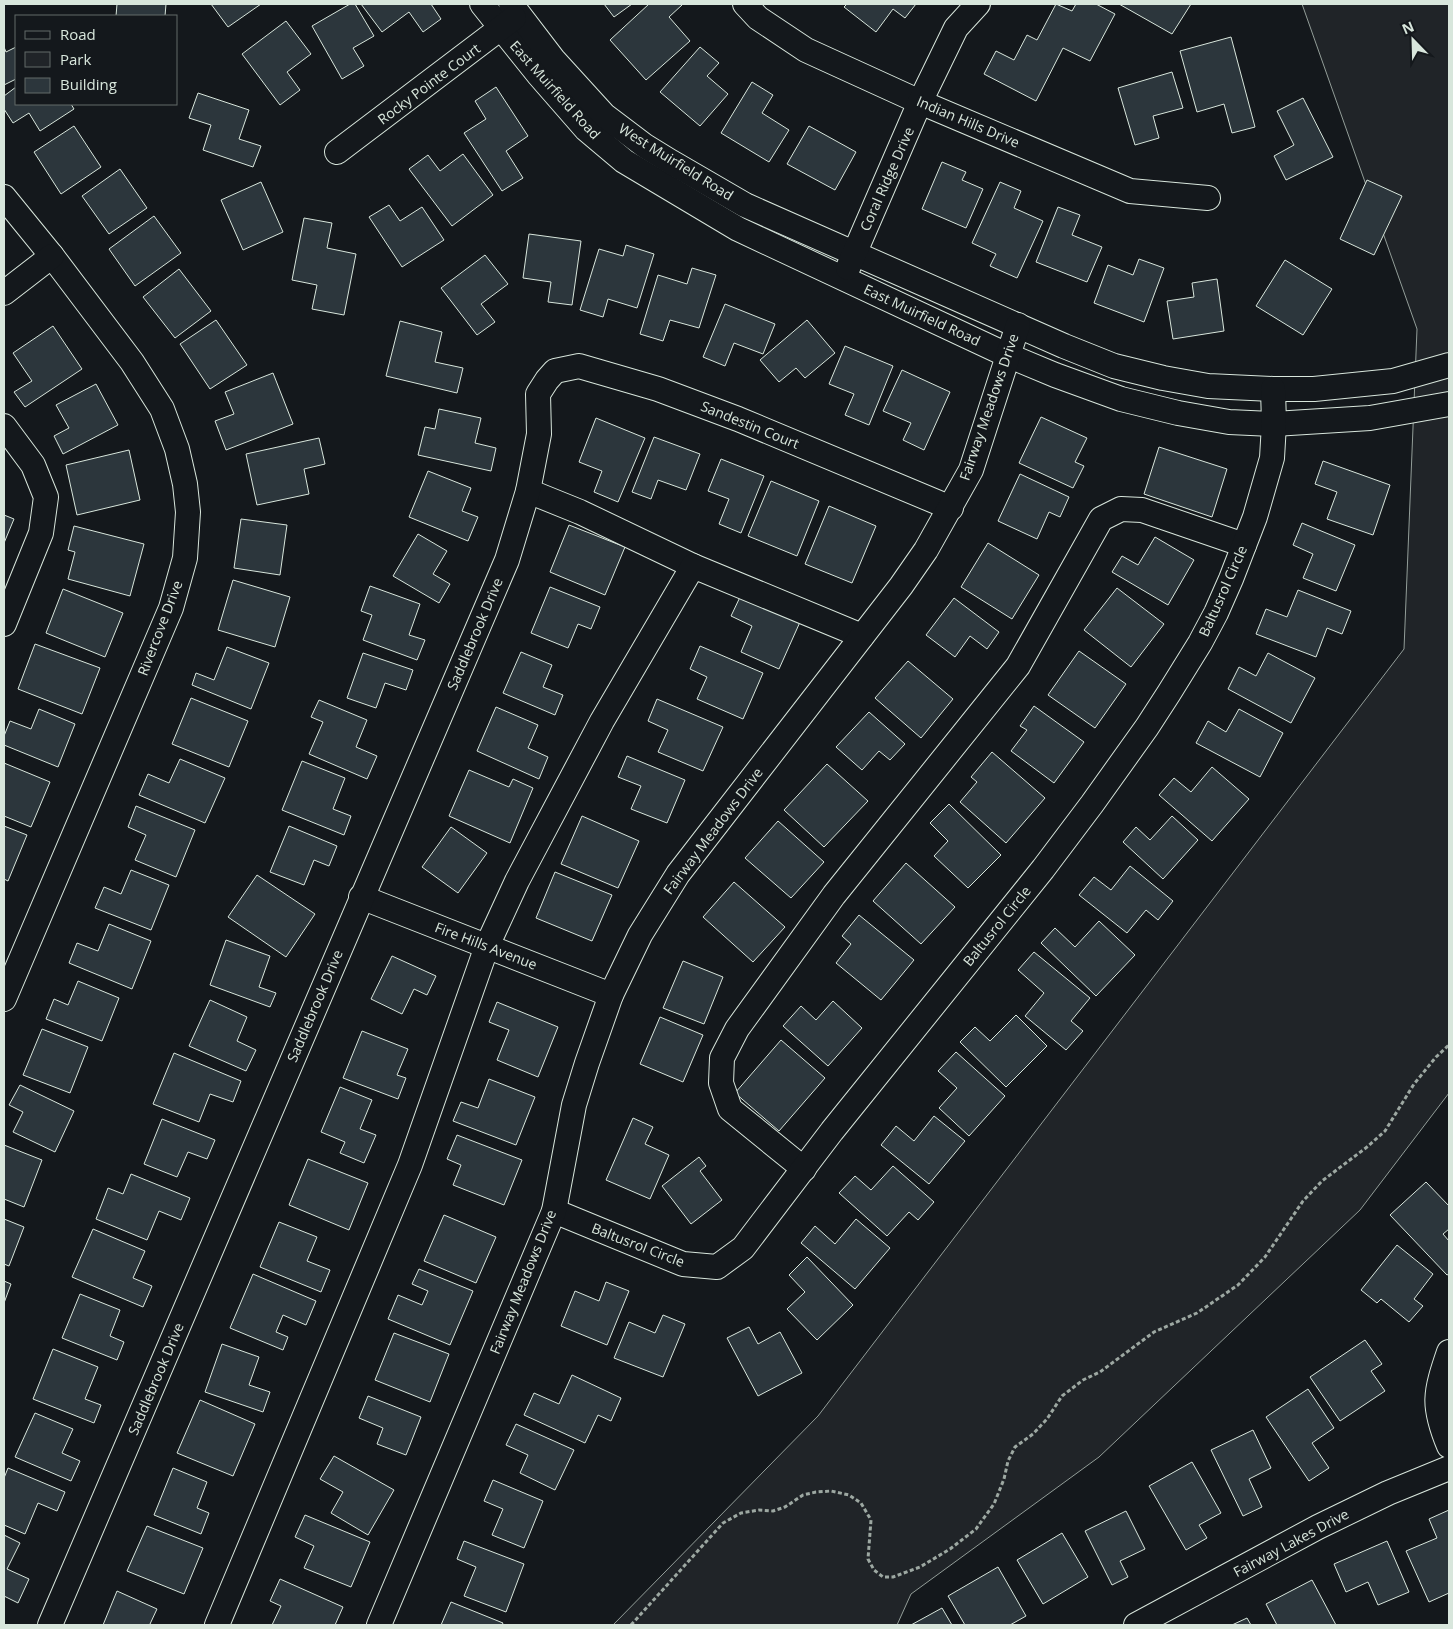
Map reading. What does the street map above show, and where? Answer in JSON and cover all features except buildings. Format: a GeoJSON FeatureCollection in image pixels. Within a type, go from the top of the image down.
{"type":"FeatureCollection","features":[{"type":"Feature","properties":{"kind":"street","name":"East Muirfield Road"},"geometry":{"type":"LineString","coordinates":[[482,4],[511,16],[538,74],[586,129],[624,160],[738,229],[1007,355],[1055,375],[1121,399],[1178,413],[1229,422],[1274,424],[1370,418],[1449,404]]}},
{"type":"Feature","properties":{"kind":"street","name":"Indian Hills Drive"},"geometry":{"type":"LineString","coordinates":[[745,4],[758,18],[806,50],[920,102],[1130,191],[1208,198]]}},
{"type":"Feature","properties":{"kind":"street","name":"Coral Ridge Drive"},"geometry":{"type":"LineString","coordinates":[[844,278],[920,102],[956,28],[978,4]]}},
{"type":"Feature","properties":{"kind":"street","name":"Rocky Pointe Court"},"geometry":{"type":"LineString","coordinates":[[337,152],[511,16]]}},
{"type":"Feature","properties":{"kind":"street","name":"West Muirfield Road"},"geometry":{"type":"LineString","coordinates":[[511,16],[604,115],[645,146],[745,205],[854,253]]}},
{"type":"Feature","properties":{"kind":"street","name":"Rivercove Drive"},"geometry":{"type":"LineString","coordinates":[[4,197],[52,256],[132,362],[162,409],[177,449],[185,484],[188,512],[185,558],[171,608],[4,999]]}},
{"type":"Feature","properties":{"kind":"street","name":"East Muirfield Road"},"geometry":{"type":"LineString","coordinates":[[854,253],[1064,346],[1114,366],[1163,378],[1208,386],[1273,390],[1314,389],[1393,381],[1449,365]]}},
{"type":"Feature","properties":{"kind":"street"},"geometry":{"type":"LineString","coordinates":[[4,294],[52,256]]}},
{"type":"Feature","properties":{"kind":"street","name":"Fairway Meadows Drive"},"geometry":{"type":"LineString","coordinates":[[378,1625],[554,1211],[574,1105],[611,995],[640,935],[678,874],[926,550],[971,470],[1018,325]]}},
{"type":"Feature","properties":{"kind":"street","name":"Sandestin Court"},"geometry":{"type":"LineString","coordinates":[[547,380],[555,371],[579,366],[658,390],[738,419],[951,508]]}},
{"type":"Feature","properties":{"kind":"street","name":"Saddlebrook Drive"},"geometry":{"type":"LineString","coordinates":[[50,1625],[507,560],[528,491],[539,434],[538,394],[547,380]]}},
{"type":"Feature","properties":{"kind":"street","name":"Baltusrol Circle"},"geometry":{"type":"LineString","coordinates":[[554,1211],[682,1264],[717,1267],[743,1248],[1043,869],[1092,804],[1147,727],[1204,635],[1231,579],[1255,517],[1272,458],[1273,390]]}},
{"type":"Feature","properties":{"kind":"street"},"geometry":{"type":"LineString","coordinates":[[4,426],[33,465],[46,497],[41,533],[4,624]]}},
{"type":"Feature","properties":{"kind":"street"},"geometry":{"type":"LineString","coordinates":[[528,491],[580,512],[693,566],[862,636]]}},
{"type":"Feature","properties":{"kind":"street"},"geometry":{"type":"LineString","coordinates":[[804,1169],[730,1109],[721,1083],[722,1058],[737,1029],[834,894],[1018,666],[1101,519],[1121,509],[1142,510],[1244,545]]}},
{"type":"Feature","properties":{"kind":"street"},"geometry":{"type":"LineString","coordinates":[[217,1625],[410,1165],[487,946],[517,880],[602,721],[693,566]]}},
{"type":"Feature","properties":{"kind":"street","name":"Fire Hills Avenue"},"geometry":{"type":"LineString","coordinates":[[361,897],[611,995]]}},
{"type":"Feature","properties":{"kind":"street"},"geometry":{"type":"LineString","coordinates":[[1449,1352],[1440,1378],[1436,1402],[1440,1423],[1449,1446]]}},
{"type":"Feature","properties":{"kind":"street","name":"Fairway Lakes Drive"},"geometry":{"type":"LineString","coordinates":[[1136,1625],[1318,1527],[1388,1493],[1449,1468]]}},
{"type":"Feature","properties":{"kind":"path"},"geometry":{"type":"LineString","coordinates":[[631,1625],[723,1523],[742,1513],[759,1510],[773,1511],[785,1507],[803,1495],[831,1491],[848,1495],[861,1503],[871,1520],[868,1559],[874,1570],[883,1577],[893,1577],[920,1566],[950,1549],[976,1529],[994,1504],[1015,1447],[1033,1434],[1047,1419],[1062,1396],[1082,1380],[1100,1372],[1154,1332],[1197,1313],[1238,1284],[1265,1257],[1303,1201],[1322,1181],[1385,1131],[1414,1084],[1436,1057],[1449,1045]]}},
{"type":"Feature","properties":{"kind":"green space"},"geometry":{"type":"Polygon","coordinates":[[[1302,4],[1449,4],[1449,1093],[1360,1210],[1099,1457],[911,1594],[897,1625],[613,1625],[818,1416],[1404,649],[1417,329],[1302,4]]]}}]}
